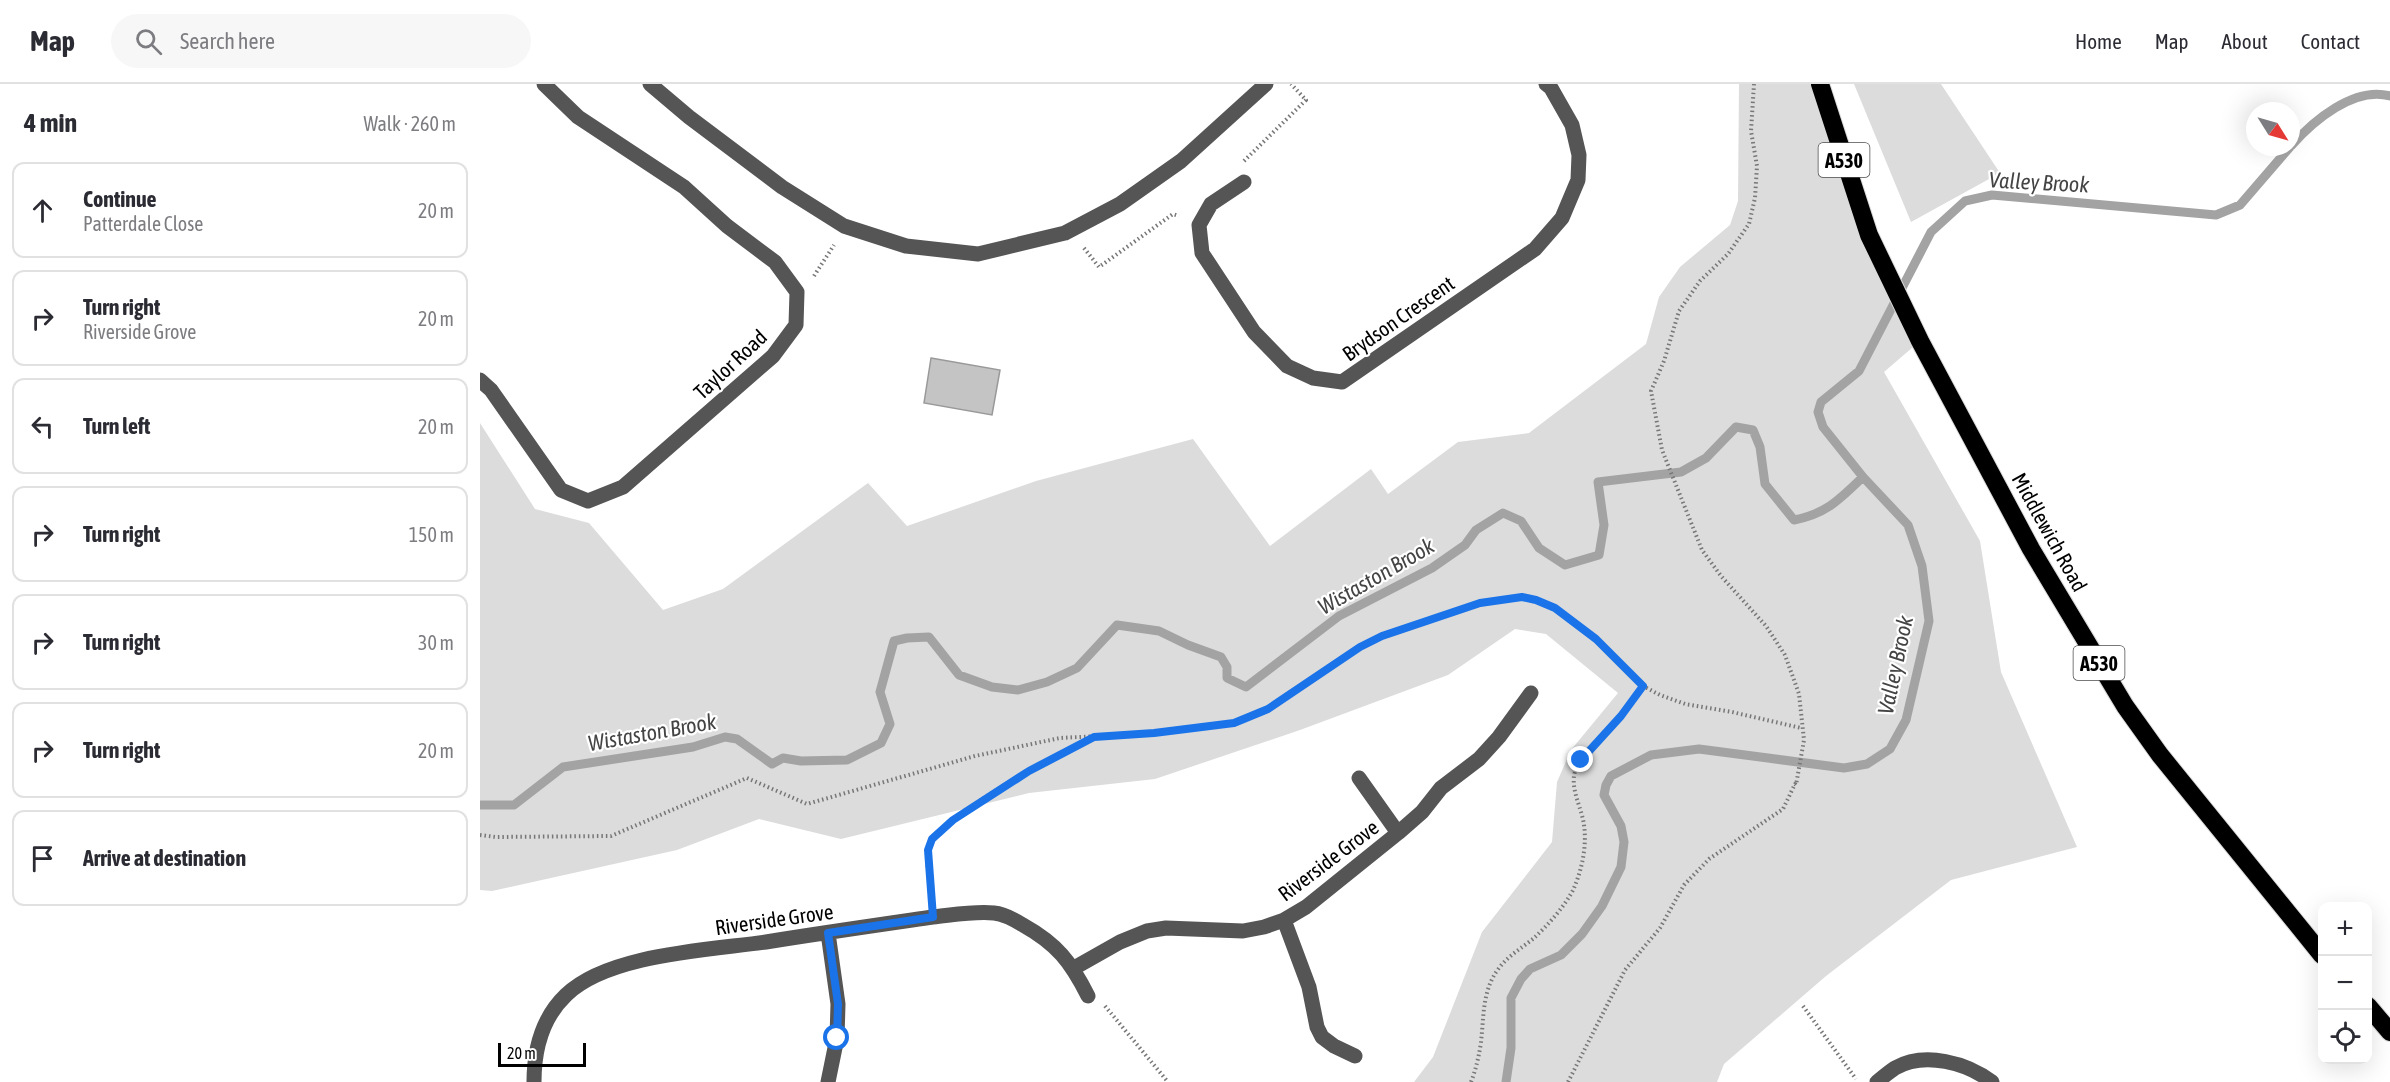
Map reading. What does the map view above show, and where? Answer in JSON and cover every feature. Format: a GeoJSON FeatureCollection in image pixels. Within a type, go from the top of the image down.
{"type":"FeatureCollection","features":[{"type":"Feature","properties":{"kind":"highway","name":"Middlewich Road"},"geometry":{"type":"LineString","coordinates":[[1820,84],[1869,235],[1920,341],[2031,549],[2124,706],[2160,755],[2318,950]]}},
{"type":"Feature","properties":{"kind":"highway"},"geometry":{"type":"LineString","coordinates":[[2371,1010],[2390,1032]]}},
{"type":"Feature","properties":{"kind":"street"},"geometry":{"type":"LineString","coordinates":[[544,84],[578,117],[684,187],[727,226],[775,262],[797,292]]}},
{"type":"Feature","properties":{"kind":"street"},"geometry":{"type":"LineString","coordinates":[[650,84],[689,117],[782,187],[844,226],[906,246],[978,254],[1071,231],[1120,204],[1181,161],[1266,84]]}},
{"type":"Feature","properties":{"kind":"street","name":"Brydson Crescent"},"geometry":{"type":"LineString","coordinates":[[1200,223],[1202,253],[1254,332],[1287,366],[1313,378],[1342,382],[1535,249],[1562,219],[1578,180],[1579,154],[1572,125],[1551,88],[1546,84]]}},
{"type":"Feature","properties":{"kind":"street"},"geometry":{"type":"LineString","coordinates":[[1200,223],[1211,204],[1244,182]]}},
{"type":"Feature","properties":{"kind":"street","name":"Taylor Road"},"geometry":{"type":"LineString","coordinates":[[480,380],[491,390],[561,490],[588,501],[623,487],[773,356],[796,325],[797,292]]}},
{"type":"Feature","properties":{"kind":"street","name":"Riverside Grove"},"geometry":{"type":"LineString","coordinates":[[1074,968],[1120,942],[1147,931],[1166,928],[1243,931],[1284,920],[1306,908],[1398,833],[1422,812],[1441,788],[1479,759],[1499,737],[1531,693]]}},
{"type":"Feature","properties":{"kind":"street","name":"Riverside Grove"},"geometry":{"type":"LineString","coordinates":[[1359,778],[1398,833]]}},
{"type":"Feature","properties":{"kind":"street","name":"Riverside Grove"},"geometry":{"type":"LineString","coordinates":[[534,1082],[536,1058],[545,1020],[567,994],[582,983],[620,966],[651,958],[933,917],[976,912],[997,913],[1014,920],[1048,941],[1074,968],[1088,996]]}},
{"type":"Feature","properties":{"kind":"street","name":"Riverside Grove"},"geometry":{"type":"LineString","coordinates":[[1284,920],[1309,987],[1317,1027],[1322,1037],[1334,1046],[1355,1056]]}},
{"type":"Feature","properties":{"kind":"street"},"geometry":{"type":"LineString","coordinates":[[828,933],[838,1004],[837,1038],[828,1082]]}},
{"type":"Feature","properties":{"kind":"street"},"geometry":{"type":"LineString","coordinates":[[1877,1082],[1897,1067],[1930,1060],[1966,1067],[1992,1082]]}},
{"type":"Feature","properties":{"kind":"path"},"geometry":{"type":"LineString","coordinates":[[1244,182],[1235,169],[1306,100],[1291,84]]}},
{"type":"Feature","properties":{"kind":"path"},"geometry":{"type":"LineString","coordinates":[[1568,1082],[1625,970],[1660,928],[1684,885],[1709,859],[1783,809],[1795,784],[1796,786],[1804,740],[1799,694],[1785,655],[1766,626],[1721,576],[1702,550],[1662,450],[1650,391],[1664,361],[1679,311],[1700,280],[1728,254],[1749,224],[1755,198],[1757,166],[1751,131],[1754,84]]}},
{"type":"Feature","properties":{"kind":"path"},"geometry":{"type":"LineString","coordinates":[[1071,231],[1099,267],[1173,214],[1200,223]]}},
{"type":"Feature","properties":{"kind":"path"},"geometry":{"type":"LineString","coordinates":[[797,292],[819,270],[844,226]]}},
{"type":"Feature","properties":{"kind":"path"},"geometry":{"type":"LineString","coordinates":[[480,835],[496,837],[611,836],[747,778],[807,804],[975,756],[1060,738],[1154,733],[1234,723],[1268,709],[1338,660],[1382,636],[1480,603],[1522,597],[1555,608],[1596,639],[1643,686],[1685,704],[1802,728]]}},
{"type":"Feature","properties":{"kind":"path"},"geometry":{"type":"LineString","coordinates":[[1471,1082],[1478,1063],[1484,1005],[1489,984],[1499,968],[1512,954],[1534,938],[1573,891],[1584,852],[1585,827],[1575,792],[1574,775],[1581,760],[1621,716],[1643,686]]}},
{"type":"Feature","properties":{"kind":"path"},"geometry":{"type":"LineString","coordinates":[[933,917],[928,850],[932,839],[953,820],[1029,771],[1094,737]]}},
{"type":"Feature","properties":{"kind":"path"},"geometry":{"type":"LineString","coordinates":[[1088,996],[1103,1003],[1168,1082]]}},
{"type":"Feature","properties":{"kind":"path"},"geometry":{"type":"LineString","coordinates":[[1803,1006],[1858,1082]]}},
{"type":"Feature","properties":{"kind":"shaded area"},"geometry":{"type":"Polygon","coordinates":[[[1739,84],[1820,84],[1920,341],[1884,372],[1980,541],[2001,672],[2077,847],[1951,880],[1826,976],[1724,1064],[1717,1082],[1414,1082],[1433,1057],[1482,932],[1552,842],[1557,782],[1571,750],[1618,693],[1546,634],[1515,629],[1448,675],[1300,730],[1155,779],[1029,793],[841,839],[759,819],[677,850],[492,891],[480,890],[480,423],[535,509],[589,523],[663,610],[723,589],[868,483],[907,526],[1036,481],[1193,439],[1270,546],[1371,469],[1388,494],[1458,442],[1529,433],[1646,344],[1659,297],[1680,267],[1730,225],[1738,201],[1739,84]]]}},
{"type":"Feature","properties":{"kind":"shaded area"},"geometry":{"type":"Polygon","coordinates":[[[1854,84],[1941,84],[2000,173],[1911,222],[1854,84]]]}},
{"type":"Feature","properties":{"kind":"building"},"geometry":{"type":"Polygon","coordinates":[[[931,358],[1000,370],[992,415],[924,403],[931,358]]]}},
{"type":"Feature","properties":{"kind":"waterway","name":"Valley Brook"},"geometry":{"type":"LineString","coordinates":[[2300,137],[2322,117],[2349,101],[2376,94],[2390,96]]}},
{"type":"Feature","properties":{"kind":"waterway","name":"Valley Brook"},"geometry":{"type":"LineString","coordinates":[[1506,1082],[1511,1048],[1511,998],[1521,979],[1530,969],[1561,955],[1582,934],[1602,906],[1621,867],[1624,842],[1621,826],[1604,795],[1611,776],[1651,755],[1699,749],[1844,768],[1867,764],[1890,749],[1906,720],[1929,621],[1922,566],[1908,525],[1863,477],[1823,427],[1818,412],[1821,402],[1859,371],[1931,232],[1965,201],[1992,195],[2216,215],[2240,205],[2282,156]]}},
{"type":"Feature","properties":{"kind":"waterway","name":"Wistaston Brook"},"geometry":{"type":"LineString","coordinates":[[480,805],[514,805],[563,767],[693,747],[725,737],[737,739],[772,764],[783,758],[801,761],[847,760],[881,743],[890,724],[880,692],[894,641],[907,638],[929,637],[959,675],[992,687],[1018,690],[1047,682],[1077,668],[1117,625],[1159,631],[1221,657],[1227,667],[1227,678],[1246,687],[1339,616],[1432,568],[1465,545],[1476,530],[1503,513],[1521,521],[1539,548],[1565,565],[1599,555],[1604,525],[1598,482],[1681,472],[1706,458],[1736,427],[1753,430],[1760,447],[1765,484],[1794,520],[1824,510],[1863,477]]}},
{"type":"Feature","properties":{"kind":"route"},"geometry":{"type":"LineString","coordinates":[[837,1038],[838,1004],[828,933],[933,917],[928,850],[932,839],[953,820],[1029,771],[1094,737],[1154,733],[1234,723],[1268,709],[1338,660],[1382,636],[1480,603],[1522,597],[1555,608],[1580,626],[1643,686],[1621,716],[1581,760]]}}]}
